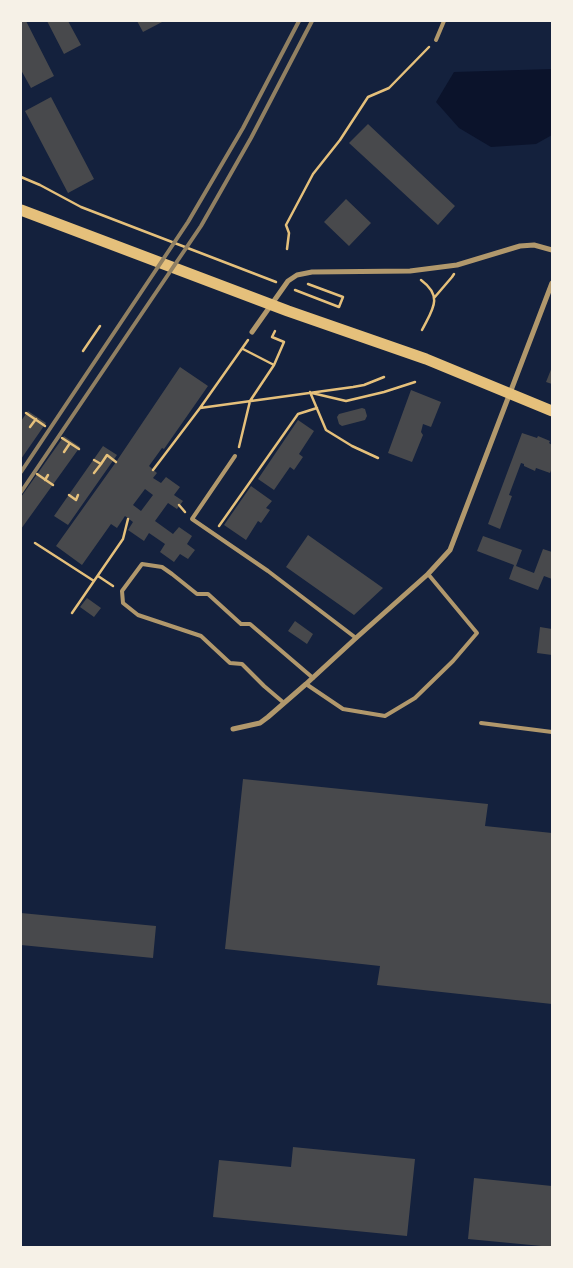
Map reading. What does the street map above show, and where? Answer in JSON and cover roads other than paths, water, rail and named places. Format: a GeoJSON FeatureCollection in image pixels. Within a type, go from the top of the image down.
{"type":"FeatureCollection","features":[{"type":"Feature","properties":{"kind":"main road"},"geometry":{"type":"LineString","coordinates":[[21,210],[288,311],[419,356],[552,411]]}},
{"type":"Feature","properties":{"kind":"street"},"geometry":{"type":"LineString","coordinates":[[252,332],[288,281],[298,275],[312,272],[410,271],[457,265],[520,246],[534,245],[552,250]]}},
{"type":"Feature","properties":{"kind":"street"},"geometry":{"type":"LineString","coordinates":[[232,729],[260,723],[313,678],[428,574],[450,550],[552,283]]}},
{"type":"Feature","properties":{"kind":"lane"},"geometry":{"type":"LineString","coordinates":[[436,40],[444,21]]}},
{"type":"Feature","properties":{"kind":"lane"},"geometry":{"type":"LineString","coordinates":[[235,456],[192,519],[268,571],[356,638]]}},
{"type":"Feature","properties":{"kind":"lane"},"geometry":{"type":"LineString","coordinates":[[284,703],[242,664],[230,663],[201,636],[138,615],[123,603],[122,591],[142,564],[162,567],[197,594],[208,594],[241,624],[250,624],[313,678]]}},
{"type":"Feature","properties":{"kind":"lane"},"geometry":{"type":"LineString","coordinates":[[306,684],[343,709],[385,716],[415,698],[453,661],[477,633],[428,574]]}},
{"type":"Feature","properties":{"kind":"lane"},"geometry":{"type":"LineString","coordinates":[[481,723],[552,732]]}},
{"type":"Feature","properties":{"kind":"water"},"geometry":{"type":"Polygon","coordinates":[[[552,69],[552,135],[536,144],[491,147],[459,128],[436,102],[454,72],[552,69]]]}},
{"type":"Feature","properties":{"kind":"railway"},"geometry":{"type":"LineString","coordinates":[[21,472],[188,222],[243,128],[299,21]]}},
{"type":"Feature","properties":{"kind":"railway"},"geometry":{"type":"LineString","coordinates":[[21,492],[201,226],[251,138],[312,21]]}}]}
